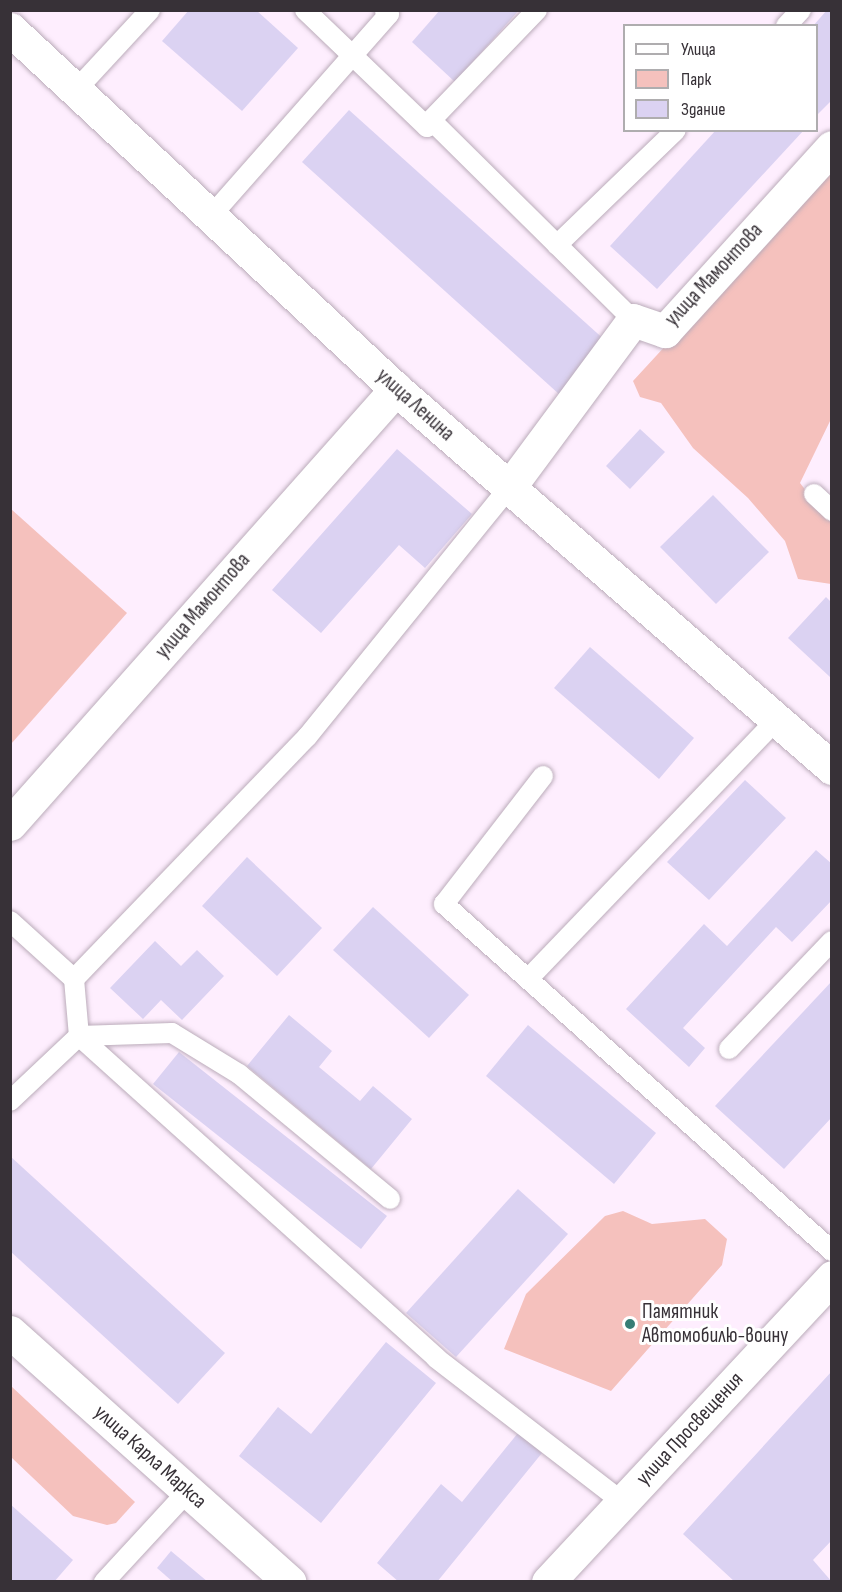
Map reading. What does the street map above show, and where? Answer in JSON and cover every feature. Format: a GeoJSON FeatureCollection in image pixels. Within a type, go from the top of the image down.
{"type":"FeatureCollection","features":[{"type":"Feature","properties":{"kind":"street","name":"улица Ленина"},"geometry":{"type":"LineString","coordinates":[[10,29],[396,388],[508,489],[831,768]]}},
{"type":"Feature","properties":{"kind":"street","name":"улица Мамонтова"},"geometry":{"type":"LineString","coordinates":[[508,489],[633,320],[664,332],[831,147]]}},
{"type":"Feature","properties":{"kind":"street","name":"улица Мамонтова"},"geometry":{"type":"LineString","coordinates":[[10,824],[396,388]]}},
{"type":"Feature","properties":{"kind":"street","name":"улица Просвещения"},"geometry":{"type":"LineString","coordinates":[[548,1581],[831,1277]]}},
{"type":"Feature","properties":{"kind":"street","name":"улица Карла Маркса"},"geometry":{"type":"LineString","coordinates":[[10,1332],[290,1581]]}},
{"type":"Feature","properties":{"kind":"lane"},"geometry":{"type":"LineString","coordinates":[[76,90],[150,10]]}},
{"type":"Feature","properties":{"kind":"lane"},"geometry":{"type":"LineString","coordinates":[[305,10],[427,127],[431,120],[537,10]]}},
{"type":"Feature","properties":{"kind":"lane"},"geometry":{"type":"LineString","coordinates":[[211,216],[389,14],[385,10]]}},
{"type":"Feature","properties":{"kind":"lane"},"geometry":{"type":"LineString","coordinates":[[788,24],[801,10]]}},
{"type":"Feature","properties":{"kind":"lane"},"geometry":{"type":"LineString","coordinates":[[431,120],[633,320]]}},
{"type":"Feature","properties":{"kind":"lane"},"geometry":{"type":"LineString","coordinates":[[557,245],[674,132]]}},
{"type":"Feature","properties":{"kind":"lane"},"geometry":{"type":"LineString","coordinates":[[74,979],[307,737],[508,489]]}},
{"type":"Feature","properties":{"kind":"lane"},"geometry":{"type":"LineString","coordinates":[[814,494],[831,511]]}},
{"type":"Feature","properties":{"kind":"lane"},"geometry":{"type":"LineString","coordinates":[[528,979],[776,720]]}},
{"type":"Feature","properties":{"kind":"lane"},"geometry":{"type":"LineString","coordinates":[[543,776],[444,904],[831,1251]]}},
{"type":"Feature","properties":{"kind":"lane"},"geometry":{"type":"LineString","coordinates":[[10,921],[74,979],[79,1036],[436,1358],[622,1502]]}},
{"type":"Feature","properties":{"kind":"lane"},"geometry":{"type":"LineString","coordinates":[[729,1048],[831,941]]}},
{"type":"Feature","properties":{"kind":"lane"},"geometry":{"type":"LineString","coordinates":[[10,1101],[79,1036],[172,1034],[239,1074],[390,1199]]}},
{"type":"Feature","properties":{"kind":"lane"},"geometry":{"type":"LineString","coordinates":[[104,1581],[188,1491]]}},
{"type":"Feature","properties":{"kind":"green space"},"geometry":{"type":"Polygon","coordinates":[[[831,166],[831,419],[800,483],[831,523],[831,584],[798,579],[785,541],[748,498],[693,448],[661,403],[640,397],[633,381],[831,166]]]}},
{"type":"Feature","properties":{"kind":"green space"},"geometry":{"type":"Polygon","coordinates":[[[11,509],[127,613],[11,744],[11,509]]]}},
{"type":"Feature","properties":{"kind":"green space"},"geometry":{"type":"Polygon","coordinates":[[[623,1211],[652,1224],[705,1219],[727,1239],[722,1265],[611,1391],[504,1349],[526,1294],[605,1216],[623,1211]]]}},
{"type":"Feature","properties":{"kind":"green space"},"geometry":{"type":"Polygon","coordinates":[[[11,1386],[135,1502],[116,1523],[107,1525],[73,1516],[11,1457],[11,1386]]]}},
{"type":"Feature","properties":{"kind":"building"},"geometry":{"type":"Polygon","coordinates":[[[189,10],[256,10],[298,48],[242,111],[162,41],[189,10]]]}},
{"type":"Feature","properties":{"kind":"building"},"geometry":{"type":"Polygon","coordinates":[[[440,10],[519,10],[455,82],[412,42],[440,10]]]}},
{"type":"Feature","properties":{"kind":"building"},"geometry":{"type":"Polygon","coordinates":[[[827,10],[832,10],[832,100],[818,114],[818,24],[815,24],[827,10]]]}},
{"type":"Feature","properties":{"kind":"building"},"geometry":{"type":"Polygon","coordinates":[[[349,110],[607,342],[560,395],[302,162],[349,110]]]}},
{"type":"Feature","properties":{"kind":"building"},"geometry":{"type":"Polygon","coordinates":[[[714,132],[802,132],[657,289],[610,246],[714,132]]]}},
{"type":"Feature","properties":{"kind":"building"},"geometry":{"type":"Polygon","coordinates":[[[640,429],[665,452],[630,489],[606,466],[640,429]]]}},
{"type":"Feature","properties":{"kind":"building"},"geometry":{"type":"Polygon","coordinates":[[[397,449],[472,514],[425,568],[399,545],[321,633],[272,590],[397,449]]]}},
{"type":"Feature","properties":{"kind":"building"},"geometry":{"type":"Polygon","coordinates":[[[713,495],[769,552],[716,604],[660,547],[713,495]]]}},
{"type":"Feature","properties":{"kind":"building"},"geometry":{"type":"Polygon","coordinates":[[[826,597],[832,603],[830,677],[788,638],[826,597]]]}},
{"type":"Feature","properties":{"kind":"building"},"geometry":{"type":"Polygon","coordinates":[[[590,647],[694,738],[659,779],[554,688],[590,647]]]}},
{"type":"Feature","properties":{"kind":"building"},"geometry":{"type":"Polygon","coordinates":[[[745,780],[786,818],[709,900],[667,862],[745,780]]]}},
{"type":"Feature","properties":{"kind":"building"},"geometry":{"type":"Polygon","coordinates":[[[816,850],[832,864],[832,900],[792,942],[776,927],[683,1028],[705,1048],[689,1067],[626,1009],[704,924],[727,946],[816,850]]]}},
{"type":"Feature","properties":{"kind":"building"},"geometry":{"type":"Polygon","coordinates":[[[247,857],[322,928],[277,976],[202,906],[247,857]]]}},
{"type":"Feature","properties":{"kind":"building"},"geometry":{"type":"Polygon","coordinates":[[[373,907],[469,995],[429,1038],[333,950],[373,907]]]}},
{"type":"Feature","properties":{"kind":"building"},"geometry":{"type":"Polygon","coordinates":[[[155,941],[181,966],[197,950],[224,976],[182,1020],[161,1000],[143,1019],[110,988],[155,941]]]}},
{"type":"Feature","properties":{"kind":"building"},"geometry":{"type":"Polygon","coordinates":[[[832,981],[832,1117],[784,1169],[715,1106],[832,981]]]}},
{"type":"Feature","properties":{"kind":"building"},"geometry":{"type":"Polygon","coordinates":[[[289,1015],[332,1051],[319,1067],[360,1101],[373,1086],[412,1119],[371,1169],[247,1066],[289,1015]]]}},
{"type":"Feature","properties":{"kind":"building"},"geometry":{"type":"Polygon","coordinates":[[[528,1025],[656,1133],[614,1184],[486,1076],[528,1025]]]}},
{"type":"Feature","properties":{"kind":"building"},"geometry":{"type":"Polygon","coordinates":[[[179,1052],[387,1216],[361,1249],[153,1084],[179,1052]]]}},
{"type":"Feature","properties":{"kind":"building"},"geometry":{"type":"Polygon","coordinates":[[[10,1156],[225,1353],[178,1404],[10,1251],[10,1156]]]}},
{"type":"Feature","properties":{"kind":"building"},"geometry":{"type":"Polygon","coordinates":[[[518,1189],[568,1234],[456,1357],[406,1313],[518,1189]]]}},
{"type":"Feature","properties":{"kind":"building"},"geometry":{"type":"Polygon","coordinates":[[[386,1342],[436,1383],[321,1523],[239,1456],[278,1407],[311,1434],[386,1342]]]}},
{"type":"Feature","properties":{"kind":"building"},"geometry":{"type":"Polygon","coordinates":[[[832,1371],[832,1540],[813,1560],[832,1582],[735,1582],[683,1534],[832,1371]]]}},
{"type":"Feature","properties":{"kind":"building"},"geometry":{"type":"Polygon","coordinates":[[[518,1433],[542,1453],[437,1582],[399,1582],[377,1563],[441,1484],[462,1502],[518,1433]]]}},
{"type":"Feature","properties":{"kind":"building"},"geometry":{"type":"Polygon","coordinates":[[[10,1504],[73,1560],[54,1582],[10,1582],[10,1504]]]}},
{"type":"Feature","properties":{"kind":"building"},"geometry":{"type":"Polygon","coordinates":[[[171,1551],[208,1582],[173,1582],[157,1568],[171,1551]]]}},
{"type":"Feature","properties":{"kind":"place","name":"Памятник Автомобилю-воину"},"geometry":{"type":"Point","coordinates":[630,1324]}}]}
